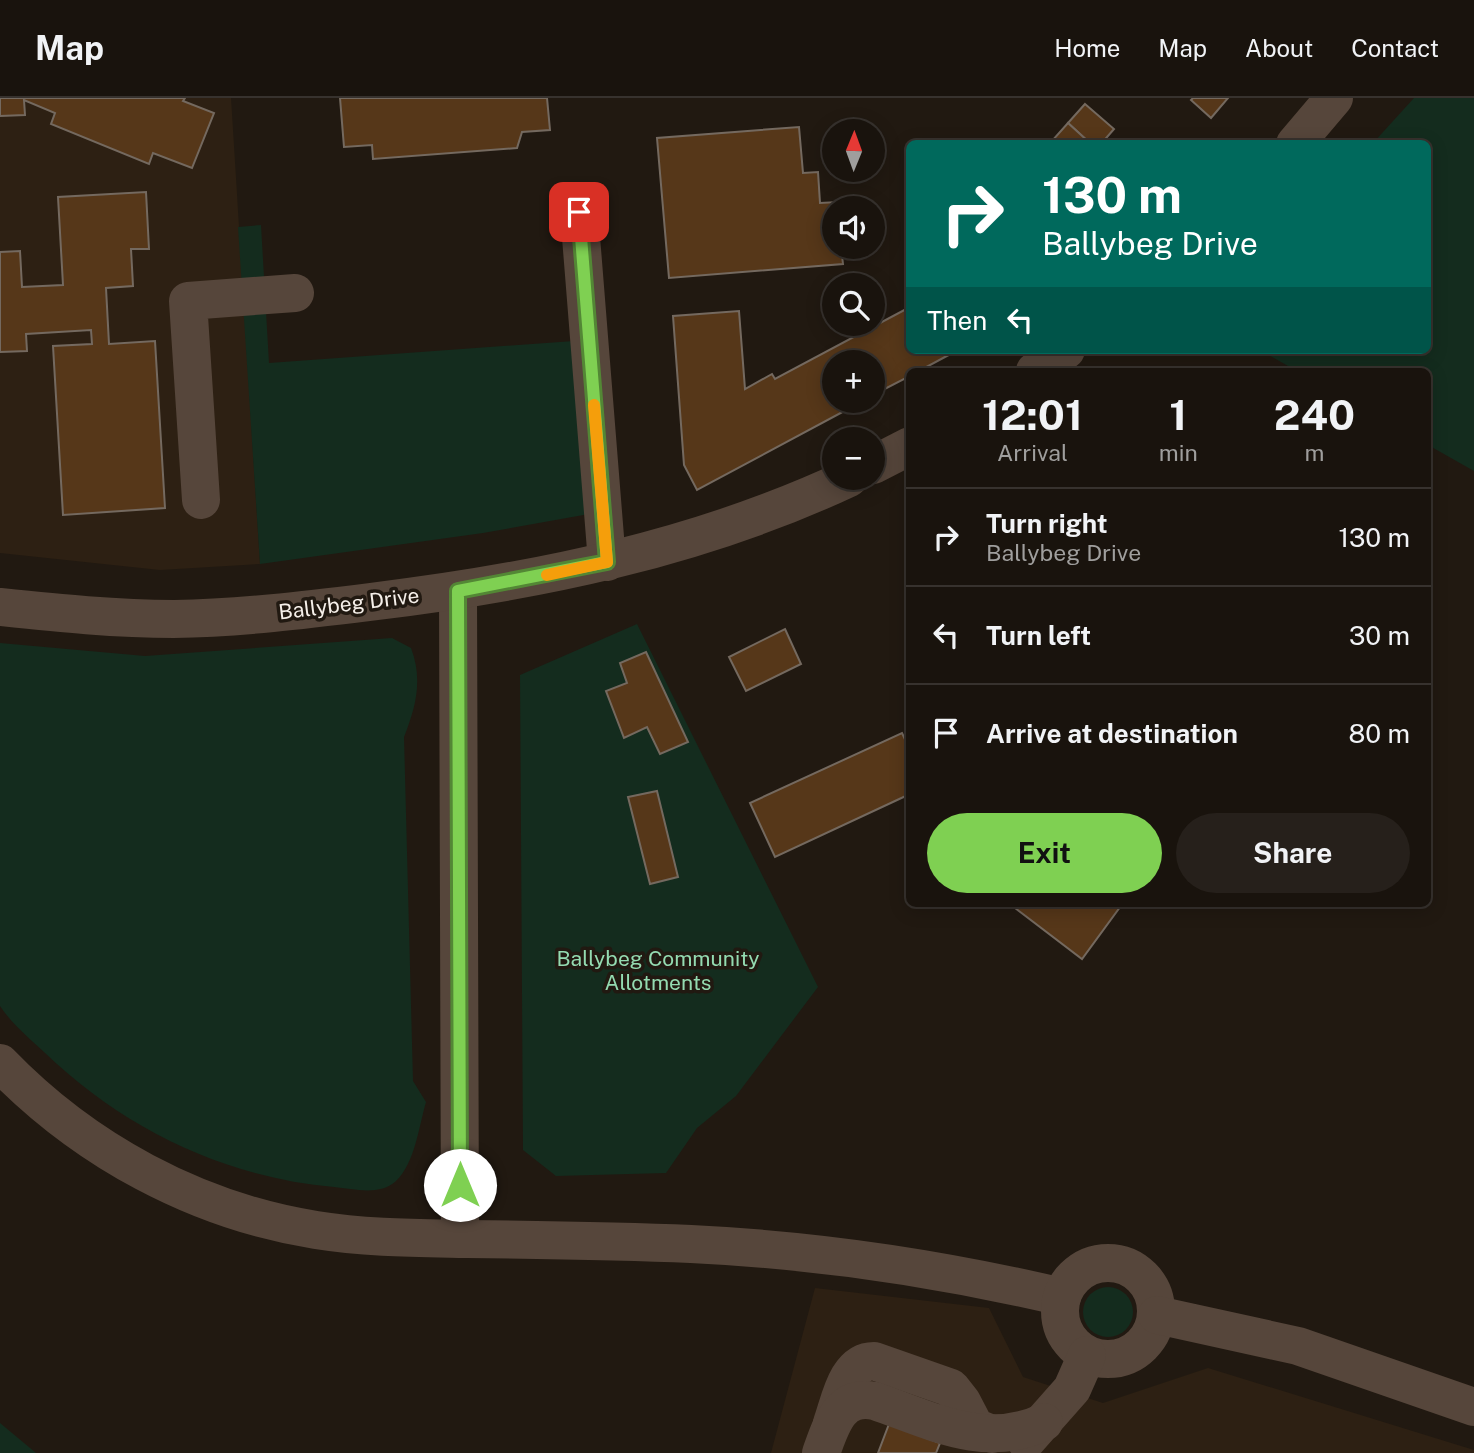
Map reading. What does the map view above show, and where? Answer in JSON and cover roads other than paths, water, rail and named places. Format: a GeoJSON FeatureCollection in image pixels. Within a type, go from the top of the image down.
{"type":"FeatureCollection","features":[{"type":"Feature","properties":{"kind":"street"},"geometry":{"type":"LineString","coordinates":[[1298,140],[1332,99]]}},
{"type":"Feature","properties":{"kind":"street"},"geometry":{"type":"LineString","coordinates":[[579,212],[607,562]]}},
{"type":"Feature","properties":{"kind":"street"},"geometry":{"type":"LineString","coordinates":[[201,500],[188,301],[295,293]]}},
{"type":"Feature","properties":{"kind":"street"},"geometry":{"type":"LineString","coordinates":[[1039,368],[1060,354]]}},
{"type":"Feature","properties":{"kind":"street"},"geometry":{"type":"LineString","coordinates":[[885,459],[906,448]]}},
{"type":"Feature","properties":{"kind":"street","name":"Ballybeg Drive"},"geometry":{"type":"LineString","coordinates":[[0,607],[119,617],[210,618],[458,591],[656,550],[766,513],[822,489]]}},
{"type":"Feature","properties":{"kind":"street"},"geometry":{"type":"LineString","coordinates":[[458,591],[460,1238]]}},
{"type":"Feature","properties":{"kind":"street"},"geometry":{"type":"LineString","coordinates":[[0,1063],[41,1102],[110,1153],[142,1172],[246,1214],[317,1230],[409,1238],[781,1250],[947,1272],[1062,1297]]}},
{"type":"Feature","properties":{"kind":"street"},"geometry":{"type":"LineString","coordinates":[[1110,1262],[1125,1265],[1139,1273],[1150,1285],[1156,1299],[1157,1315],[1149,1337],[1133,1353],[1118,1359],[1102,1360],[1087,1355],[1067,1337],[1062,1324],[1062,1297],[1069,1283],[1087,1268],[1110,1262]]}},
{"type":"Feature","properties":{"kind":"street"},"geometry":{"type":"LineString","coordinates":[[1157,1315],[1298,1346],[1474,1407]]}},
{"type":"Feature","properties":{"kind":"street"},"geometry":{"type":"LineString","coordinates":[[826,1440],[853,1370],[859,1363],[874,1361],[951,1388],[975,1427],[1003,1443],[1044,1422],[1072,1389],[1087,1355]]}},
{"type":"Feature","properties":{"kind":"park label","name":"Ballybeg Community Allotments"},"geometry":{"type":"Point","coordinates":[658,971]}}]}
